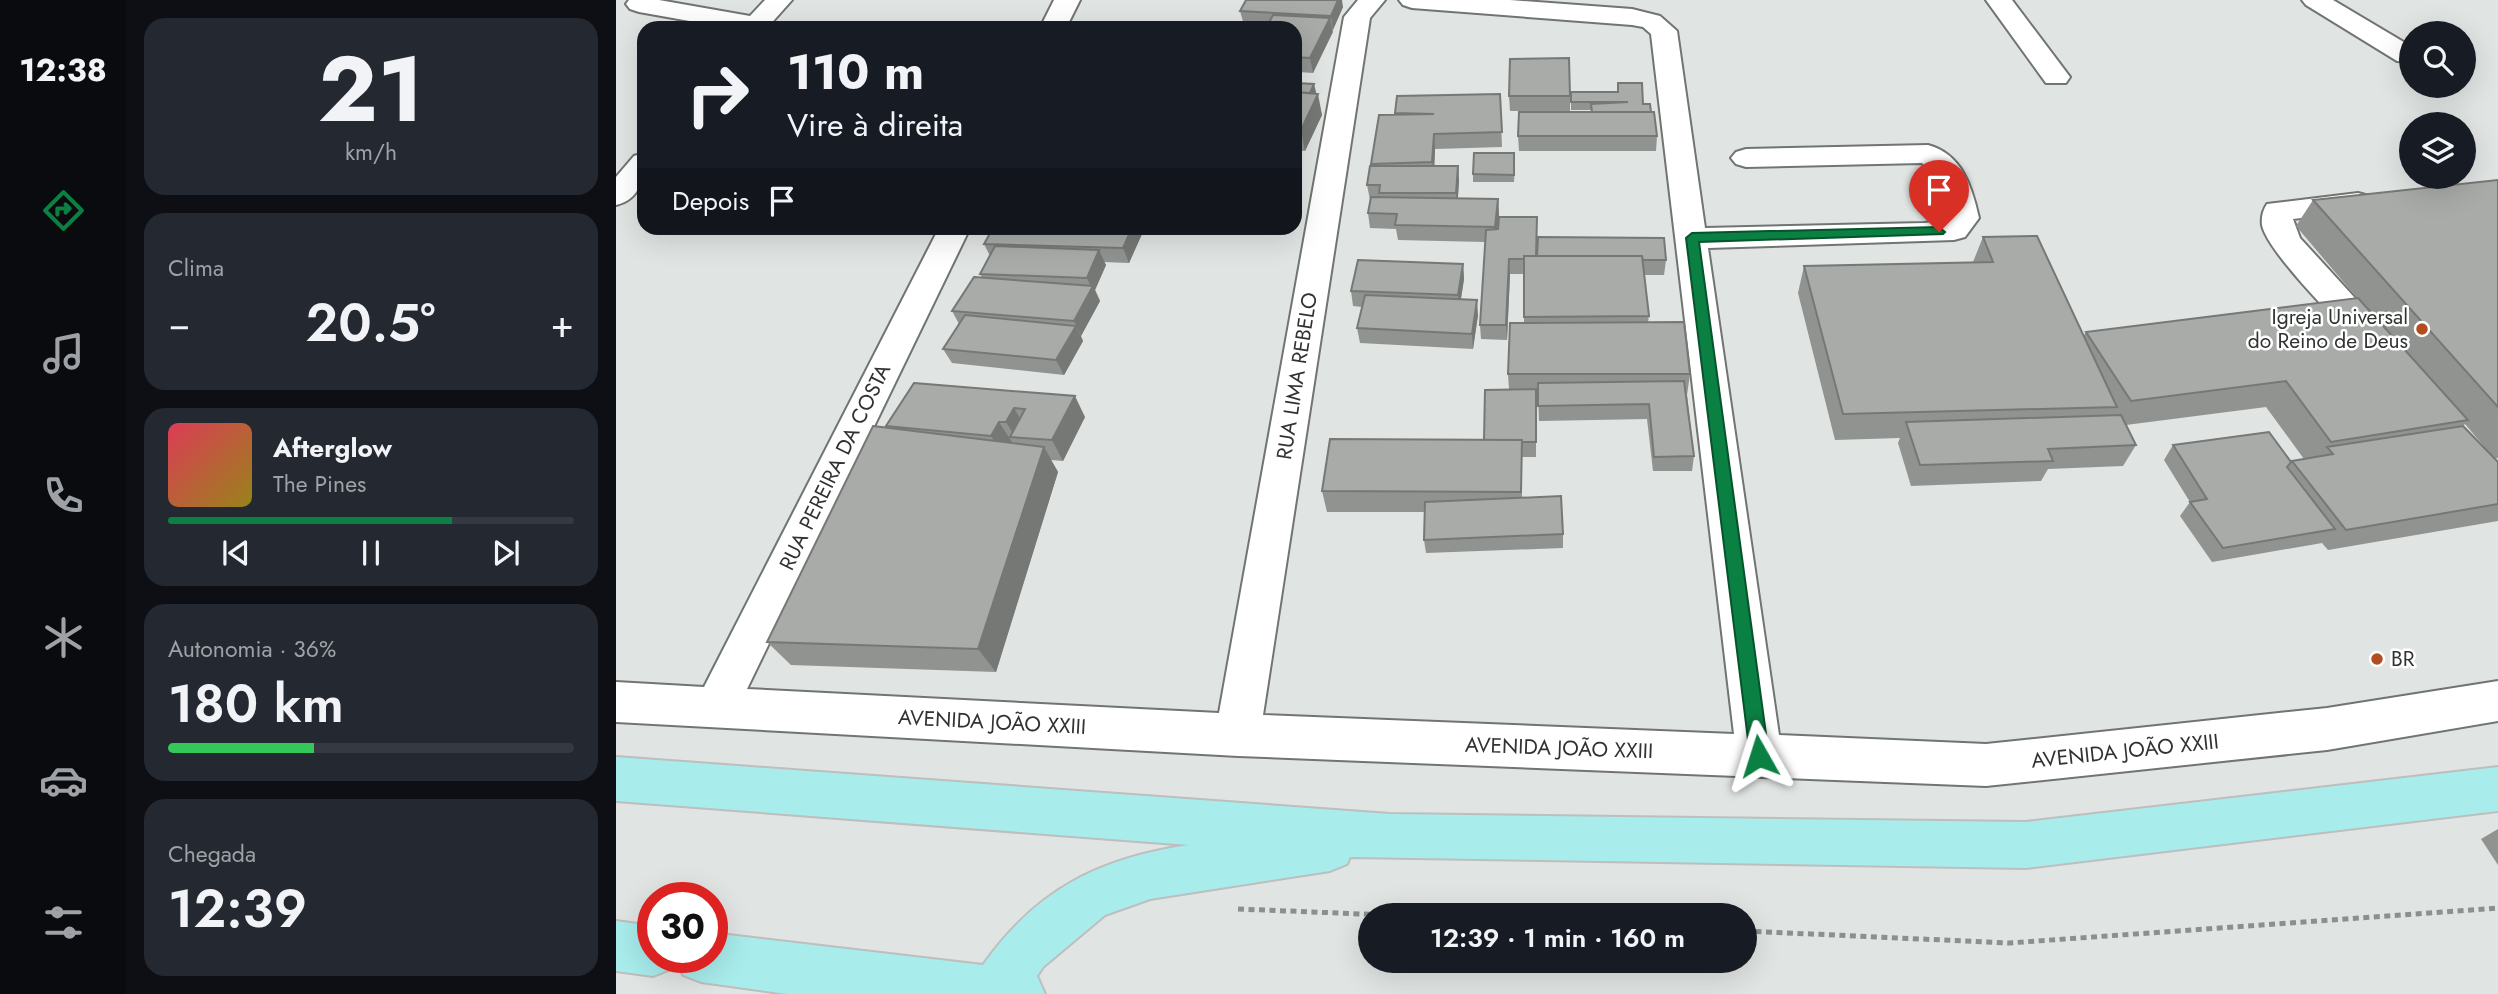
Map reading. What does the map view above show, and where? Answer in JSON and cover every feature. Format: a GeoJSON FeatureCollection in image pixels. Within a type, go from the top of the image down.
{"type":"FeatureCollection","features":[{"type":"Feature","properties":{"kind":"main road"},"geometry":{"type":"LineString","coordinates":[[616,779],[943,806],[1390,836],[2026,845],[2498,789]]}},
{"type":"Feature","properties":{"kind":"main road"},"geometry":{"type":"LineString","coordinates":[[728,961],[874,980],[1005,993],[1026,949],[1090,896],[1150,875],[1390,836]]}},
{"type":"Feature","properties":{"kind":"main road"},"geometry":{"type":"LineString","coordinates":[[616,946],[637,949]]}},
{"type":"Feature","properties":{"kind":"main road"},"geometry":{"type":"LineString","coordinates":[[826,994],[874,980]]}},
{"type":"Feature","properties":{"kind":"street"},"geometry":{"type":"LineString","coordinates":[[760,21],[779,0]]}},
{"type":"Feature","properties":{"kind":"street"},"geometry":{"type":"LineString","coordinates":[[1056,21],[1067,0]]}},
{"type":"Feature","properties":{"kind":"street"},"geometry":{"type":"LineString","coordinates":[[1412,0],[1632,17],[1651,20],[1664,31],[1759,756]]}},
{"type":"Feature","properties":{"kind":"street"},"geometry":{"type":"LineString","coordinates":[[1999,0],[2056,78]]}},
{"type":"Feature","properties":{"kind":"street"},"geometry":{"type":"LineString","coordinates":[[2315,0],[2399,51]]}},
{"type":"Feature","properties":{"kind":"street"},"geometry":{"type":"LineString","coordinates":[[616,18],[642,2],[727,21]]}},
{"type":"Feature","properties":{"kind":"street","name":"RUA LIMA REBELO"},"geometry":{"type":"LineString","coordinates":[[1238,735],[1359,6]]}},
{"type":"Feature","properties":{"kind":"street"},"geometry":{"type":"LineString","coordinates":[[616,149],[637,154]]}},
{"type":"Feature","properties":{"kind":"street"},"geometry":{"type":"LineString","coordinates":[[1692,238],[1924,233],[1954,230],[1964,218],[1958,192],[1943,162],[1928,154],[1746,158]]}},
{"type":"Feature","properties":{"kind":"street"},"geometry":{"type":"LineString","coordinates":[[616,196],[637,170]]}},
{"type":"Feature","properties":{"kind":"street"},"geometry":{"type":"LineString","coordinates":[[2388,200],[2278,211],[2278,226],[2287,243],[2394,363]]}},
{"type":"Feature","properties":{"kind":"street","name":"RUA PEREIRA DA COSTA"},"geometry":{"type":"LineString","coordinates":[[716,707],[951,235]]}},
{"type":"Feature","properties":{"kind":"street","name":"AVENIDA JOÃO XXIII"},"geometry":{"type":"LineString","coordinates":[[616,702],[1238,735],[1986,765],[2327,729],[2498,701]]}},
{"type":"Feature","properties":{"kind":"path"},"geometry":{"type":"LineString","coordinates":[[1757,932],[2009,943],[2498,908]]}},
{"type":"Feature","properties":{"kind":"building"},"geometry":{"type":"Polygon","coordinates":[[[1246,0],[1338,0],[1331,16],[1240,11],[1246,0]]]}},
{"type":"Feature","properties":{"kind":"building"},"geometry":{"type":"Polygon","coordinates":[[[1273,15],[1330,18],[1310,58],[1302,57],[1302,21],[1270,21],[1273,15]]]}},
{"type":"Feature","properties":{"kind":"building"},"geometry":{"type":"Polygon","coordinates":[[[1569,58],[1570,96],[1509,96],[1510,59],[1569,58]]]}},
{"type":"Feature","properties":{"kind":"building"},"geometry":{"type":"Polygon","coordinates":[[[1302,83],[1314,84],[1310,93],[1302,92],[1302,83]]]}},
{"type":"Feature","properties":{"kind":"building"},"geometry":{"type":"Polygon","coordinates":[[[1618,83],[1642,83],[1643,104],[1650,104],[1651,112],[1592,112],[1591,104],[1628,102],[1571,102],[1571,92],[1618,92],[1618,83]]]}},
{"type":"Feature","properties":{"kind":"building"},"geometry":{"type":"Polygon","coordinates":[[[1302,93],[1318,94],[1302,128],[1302,93]]]}},
{"type":"Feature","properties":{"kind":"building"},"geometry":{"type":"Polygon","coordinates":[[[1500,94],[1502,132],[1434,134],[1432,162],[1371,164],[1379,115],[1434,114],[1395,113],[1397,96],[1500,94]]]}},
{"type":"Feature","properties":{"kind":"building"},"geometry":{"type":"Polygon","coordinates":[[[1519,112],[1654,112],[1657,136],[1518,136],[1519,112]]]}},
{"type":"Feature","properties":{"kind":"building"},"geometry":{"type":"Polygon","coordinates":[[[1474,153],[1514,153],[1514,175],[1473,174],[1474,153]]]}},
{"type":"Feature","properties":{"kind":"building"},"geometry":{"type":"Polygon","coordinates":[[[1370,166],[1458,166],[1456,193],[1379,193],[1380,185],[1367,185],[1370,166]]]}},
{"type":"Feature","properties":{"kind":"building"},"geometry":{"type":"Polygon","coordinates":[[[2498,180],[2498,407],[2313,200],[2415,189],[2476,189],[2476,182],[2498,180]]]}},
{"type":"Feature","properties":{"kind":"building"},"geometry":{"type":"Polygon","coordinates":[[[1371,197],[1498,199],[1495,227],[1395,225],[1397,214],[1368,213],[1371,197]]]}},
{"type":"Feature","properties":{"kind":"building"},"geometry":{"type":"Polygon","coordinates":[[[1499,217],[1537,217],[1536,256],[1509,259],[1506,325],[1480,325],[1486,230],[1498,229],[1499,217]]]}},
{"type":"Feature","properties":{"kind":"building"},"geometry":{"type":"Polygon","coordinates":[[[989,235],[1129,235],[1123,248],[984,244],[989,235]]]}},
{"type":"Feature","properties":{"kind":"building"},"geometry":{"type":"Polygon","coordinates":[[[2037,236],[2117,407],[1843,414],[1804,266],[1993,262],[1983,237],[2037,236]]]}},
{"type":"Feature","properties":{"kind":"building"},"geometry":{"type":"Polygon","coordinates":[[[1538,237],[1664,238],[1666,260],[1643,260],[1642,256],[1537,256],[1538,237]]]}},
{"type":"Feature","properties":{"kind":"building"},"geometry":{"type":"Polygon","coordinates":[[[995,246],[1099,250],[1087,278],[980,274],[995,246]]]}},
{"type":"Feature","properties":{"kind":"building"},"geometry":{"type":"Polygon","coordinates":[[[1524,256],[1642,256],[1649,316],[1524,317],[1524,256]]]}},
{"type":"Feature","properties":{"kind":"building"},"geometry":{"type":"Polygon","coordinates":[[[1358,260],[1463,264],[1458,295],[1351,291],[1358,260]]]}},
{"type":"Feature","properties":{"kind":"building"},"geometry":{"type":"Polygon","coordinates":[[[974,277],[1093,286],[1074,321],[952,311],[974,277]]]}},
{"type":"Feature","properties":{"kind":"building"},"geometry":{"type":"Polygon","coordinates":[[[1365,295],[1477,300],[1472,334],[1357,328],[1365,295]]]}},
{"type":"Feature","properties":{"kind":"building"},"geometry":{"type":"Polygon","coordinates":[[[2358,298],[2468,420],[2331,442],[2286,381],[2131,401],[2086,332],[2358,298]]]}},
{"type":"Feature","properties":{"kind":"building"},"geometry":{"type":"Polygon","coordinates":[[[965,315],[1076,326],[1056,360],[943,349],[965,315]]]}},
{"type":"Feature","properties":{"kind":"building"},"geometry":{"type":"Polygon","coordinates":[[[1684,322],[1690,374],[1508,374],[1510,323],[1684,322]]]}},
{"type":"Feature","properties":{"kind":"building"},"geometry":{"type":"Polygon","coordinates":[[[1684,381],[1694,456],[1654,457],[1649,404],[1538,406],[1538,383],[1684,381]]]}},
{"type":"Feature","properties":{"kind":"building"},"geometry":{"type":"Polygon","coordinates":[[[914,383],[1075,396],[1052,440],[1010,437],[1025,409],[1014,408],[1006,422],[999,422],[991,436],[886,426],[914,383]]]}},
{"type":"Feature","properties":{"kind":"building"},"geometry":{"type":"Polygon","coordinates":[[[1536,389],[1536,442],[1484,440],[1485,390],[1536,389]]]}},
{"type":"Feature","properties":{"kind":"building"},"geometry":{"type":"Polygon","coordinates":[[[2121,415],[2136,445],[2048,449],[2053,461],[1920,465],[1906,422],[2121,415]]]}},
{"type":"Feature","properties":{"kind":"building"},"geometry":{"type":"Polygon","coordinates":[[[873,426],[1044,447],[978,649],[767,642],[873,426]]]}},
{"type":"Feature","properties":{"kind":"building"},"geometry":{"type":"Polygon","coordinates":[[[2463,426],[2498,462],[2498,504],[2346,530],[2292,461],[2333,454],[2327,447],[2463,426]]]}},
{"type":"Feature","properties":{"kind":"building"},"geometry":{"type":"Polygon","coordinates":[[[2269,432],[2291,462],[2287,467],[2335,529],[2223,548],[2190,502],[2207,499],[2173,445],[2269,432]]]}},
{"type":"Feature","properties":{"kind":"building"},"geometry":{"type":"Polygon","coordinates":[[[1330,439],[1522,440],[1521,492],[1322,491],[1330,439]]]}},
{"type":"Feature","properties":{"kind":"building"},"geometry":{"type":"Polygon","coordinates":[[[1561,496],[1563,534],[1424,540],[1425,502],[1561,496]]]}},
{"type":"Feature","properties":{"kind":"place","name":"Igreja Universal do Reino de Deus"},"geometry":{"type":"Point","coordinates":[2422,329]}},
{"type":"Feature","properties":{"kind":"place","name":"BR"},"geometry":{"type":"Point","coordinates":[2377,659]}},
{"type":"Feature","properties":{"kind":"route"},"geometry":{"type":"LineString","coordinates":[[1759,756],[1756,716],[1692,238],[1939,232]]}}]}
